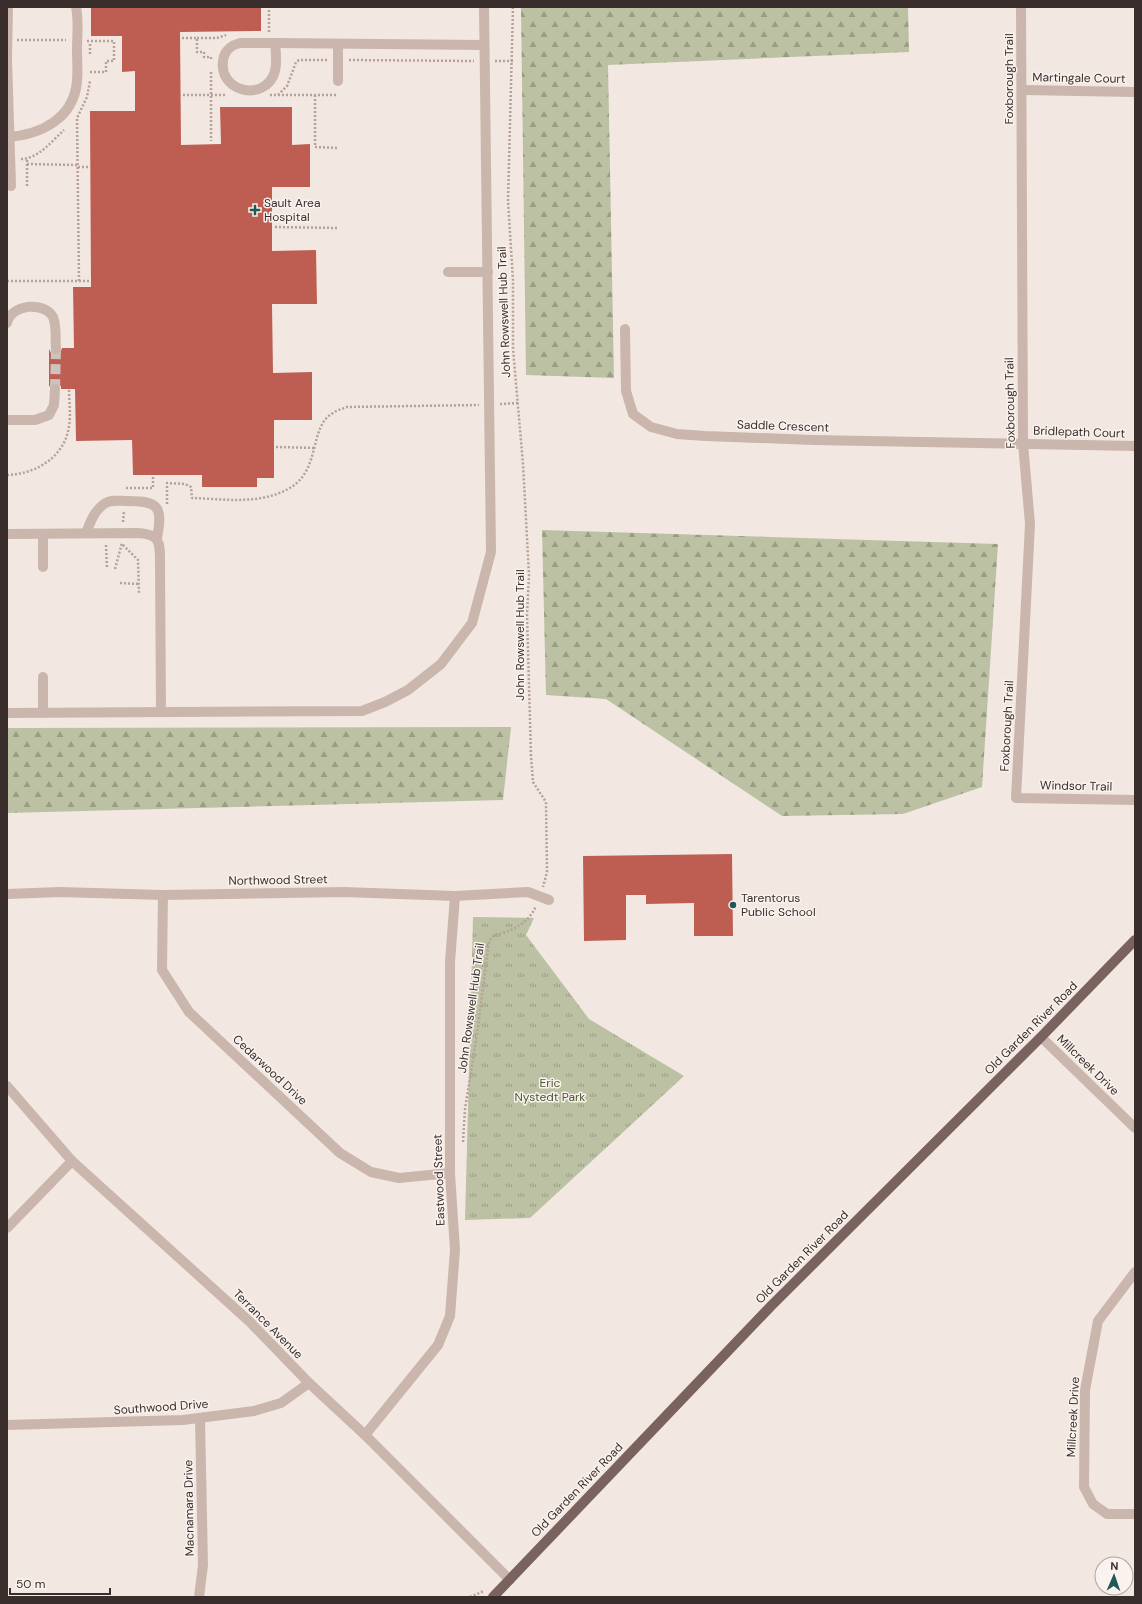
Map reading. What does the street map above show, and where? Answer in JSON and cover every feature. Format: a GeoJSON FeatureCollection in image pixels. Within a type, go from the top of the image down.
{"type":"FeatureCollection","features":[{"type":"Feature","properties":{"kind":"main road","name":"Old Garden River Road"},"geometry":{"type":"LineString","coordinates":[[493,1597],[771,1306],[1041,1037],[1135,940]]}},
{"type":"Feature","properties":{"kind":"street"},"geometry":{"type":"LineString","coordinates":[[8,7],[8,137],[11,186]]}},
{"type":"Feature","properties":{"kind":"street"},"geometry":{"type":"LineString","coordinates":[[8,137],[37,132],[55,123],[66,111],[73,98],[77,82],[76,7]]}},
{"type":"Feature","properties":{"kind":"street"},"geometry":{"type":"LineString","coordinates":[[7,713],[362,711],[385,702],[408,690],[441,664],[472,623],[491,552],[484,7]]}},
{"type":"Feature","properties":{"kind":"street","name":"Foxborough Trail"},"geometry":{"type":"LineString","coordinates":[[1016,798],[1030,524],[1023,443],[1022,7]]}},
{"type":"Feature","properties":{"kind":"street"},"geometry":{"type":"LineString","coordinates":[[272,43],[275,72],[266,86],[250,91],[234,86],[224,72],[223,63],[228,49],[233,45],[240,43],[272,43],[484,45]]}},
{"type":"Feature","properties":{"kind":"street"},"geometry":{"type":"LineString","coordinates":[[338,44],[338,81]]}},
{"type":"Feature","properties":{"kind":"street","name":"Martingale Court"},"geometry":{"type":"LineString","coordinates":[[1022,90],[1135,92]]}},
{"type":"Feature","properties":{"kind":"street"},"geometry":{"type":"LineString","coordinates":[[448,272],[488,272]]}},
{"type":"Feature","properties":{"kind":"street"},"geometry":{"type":"LineString","coordinates":[[7,323],[12,314],[18,309],[27,307],[46,311],[53,316],[55,324],[56,349]]}},
{"type":"Feature","properties":{"kind":"street","name":"Saddle Crescent"},"geometry":{"type":"LineString","coordinates":[[625,329],[626,391],[633,414],[651,427],[677,434],[705,436],[1023,443]]}},
{"type":"Feature","properties":{"kind":"street"},"geometry":{"type":"LineString","coordinates":[[7,420],[34,420],[49,415],[54,405],[56,389]]}},
{"type":"Feature","properties":{"kind":"street","name":"Bridlepath Court"},"geometry":{"type":"LineString","coordinates":[[1023,443],[1135,446]]}},
{"type":"Feature","properties":{"kind":"street"},"geometry":{"type":"LineString","coordinates":[[86,533],[92,519],[103,505],[110,501],[146,501],[153,503],[157,508],[159,526],[157,538],[159,544],[160,564],[161,712]]}},
{"type":"Feature","properties":{"kind":"street"},"geometry":{"type":"LineString","coordinates":[[7,534],[123,533],[148,534],[157,538]]}},
{"type":"Feature","properties":{"kind":"street"},"geometry":{"type":"LineString","coordinates":[[43,534],[43,567]]}},
{"type":"Feature","properties":{"kind":"street"},"geometry":{"type":"LineString","coordinates":[[43,677],[43,713]]}},
{"type":"Feature","properties":{"kind":"street","name":"Windsor Trail"},"geometry":{"type":"LineString","coordinates":[[1016,798],[1135,800]]}},
{"type":"Feature","properties":{"kind":"street","name":"Northwood Street"},"geometry":{"type":"LineString","coordinates":[[7,894],[60,892],[163,895],[344,892],[455,896],[528,892],[544,898]]}},
{"type":"Feature","properties":{"kind":"street","name":"Cedarwood Drive"},"geometry":{"type":"LineString","coordinates":[[163,895],[162,970],[189,1012],[340,1153],[371,1172],[399,1178],[450,1173]]}},
{"type":"Feature","properties":{"kind":"street","name":"Eastwood Street"},"geometry":{"type":"LineString","coordinates":[[365,1435],[438,1345],[450,1316],[454,1250],[450,1173],[450,962],[455,896]]}},
{"type":"Feature","properties":{"kind":"street","name":"Millcreek Drive"},"geometry":{"type":"LineString","coordinates":[[1041,1037],[1135,1128]]}},
{"type":"Feature","properties":{"kind":"street","name":"Terrance Avenue"},"geometry":{"type":"LineString","coordinates":[[7,1086],[72,1161],[250,1322],[308,1383],[365,1435],[510,1580]]}},
{"type":"Feature","properties":{"kind":"street"},"geometry":{"type":"LineString","coordinates":[[7,1228],[72,1161]]}},
{"type":"Feature","properties":{"kind":"street","name":"Millcreek Drive"},"geometry":{"type":"LineString","coordinates":[[1135,1272],[1098,1321],[1085,1390],[1084,1487],[1093,1504],[1107,1514],[1135,1514]]}},
{"type":"Feature","properties":{"kind":"street","name":"Southwood Drive"},"geometry":{"type":"LineString","coordinates":[[7,1425],[183,1420],[254,1411],[281,1403],[308,1383]]}},
{"type":"Feature","properties":{"kind":"street","name":"Macnamara Drive"},"geometry":{"type":"LineString","coordinates":[[199,1597],[202,1565],[200,1418]]}},
{"type":"Feature","properties":{"kind":"path"},"geometry":{"type":"LineString","coordinates":[[269,7],[272,43]]}},
{"type":"Feature","properties":{"kind":"path","name":"John Rowswell Hub Trail"},"geometry":{"type":"LineString","coordinates":[[463,1147],[465,1109],[474,1058],[489,941],[494,935],[519,926],[532,916],[544,898],[546,872],[546,802],[533,782],[531,756],[527,615],[530,575],[513,349],[513,280],[508,201],[513,7]]}},
{"type":"Feature","properties":{"kind":"path"},"geometry":{"type":"LineString","coordinates":[[182,38],[197,38],[197,52],[204,52],[204,57],[211,57],[211,141]]}},
{"type":"Feature","properties":{"kind":"path"},"geometry":{"type":"LineString","coordinates":[[7,40],[114,41],[114,61],[106,61],[106,72],[90,72]]}},
{"type":"Feature","properties":{"kind":"path"},"geometry":{"type":"LineString","coordinates":[[90,41],[90,56]]}},
{"type":"Feature","properties":{"kind":"path"},"geometry":{"type":"LineString","coordinates":[[278,95],[287,86],[294,66],[299,60],[512,61]]}},
{"type":"Feature","properties":{"kind":"path"},"geometry":{"type":"LineString","coordinates":[[72,123],[77,118],[87,97],[90,64]]}},
{"type":"Feature","properties":{"kind":"path"},"geometry":{"type":"LineString","coordinates":[[315,95],[315,147],[338,148]]}},
{"type":"Feature","properties":{"kind":"path"},"geometry":{"type":"LineString","coordinates":[[77,118],[79,281]]}},
{"type":"Feature","properties":{"kind":"path"},"geometry":{"type":"LineString","coordinates":[[10,160],[27,158],[38,153],[67,127]]}},
{"type":"Feature","properties":{"kind":"path"},"geometry":{"type":"LineString","coordinates":[[27,158],[27,186]]}},
{"type":"Feature","properties":{"kind":"path"},"geometry":{"type":"LineString","coordinates":[[27,164],[89,167]]}},
{"type":"Feature","properties":{"kind":"path"},"geometry":{"type":"LineString","coordinates":[[275,227],[338,228]]}},
{"type":"Feature","properties":{"kind":"path"},"geometry":{"type":"LineString","coordinates":[[7,281],[91,281]]}},
{"type":"Feature","properties":{"kind":"path"},"geometry":{"type":"LineString","coordinates":[[7,475],[22,474],[36,470],[45,464],[56,453],[68,434],[69,389]]}},
{"type":"Feature","properties":{"kind":"path"},"geometry":{"type":"LineString","coordinates":[[157,508],[167,508],[167,482],[185,484],[191,487],[192,498],[249,500],[271,496],[289,489],[304,475],[315,448],[318,432],[323,422],[332,413],[347,407],[518,403]]}},
{"type":"Feature","properties":{"kind":"path"},"geometry":{"type":"LineString","coordinates":[[276,447],[315,448]]}},
{"type":"Feature","properties":{"kind":"path"},"geometry":{"type":"LineString","coordinates":[[116,569],[123,533],[123,488],[153,488],[153,475]]}},
{"type":"Feature","properties":{"kind":"path"},"geometry":{"type":"LineString","coordinates":[[100,545],[106,544],[107,568]]}},
{"type":"Feature","properties":{"kind":"path"},"geometry":{"type":"LineString","coordinates":[[114,544],[122,544],[138,560],[139,594]]}},
{"type":"Feature","properties":{"kind":"path"},"geometry":{"type":"LineString","coordinates":[[120,583],[139,584]]}},
{"type":"Feature","properties":{"kind":"green space"},"geometry":{"type":"Polygon","coordinates":[[[521,7],[908,7],[909,52],[608,65],[614,378],[526,375],[521,7]]]}},
{"type":"Feature","properties":{"kind":"green space"},"geometry":{"type":"Polygon","coordinates":[[[542,530],[998,544],[982,787],[903,814],[782,816],[606,699],[546,695],[542,530]]]}},
{"type":"Feature","properties":{"kind":"green space"},"geometry":{"type":"Polygon","coordinates":[[[511,727],[503,800],[7,813],[7,728],[511,727]]]}},
{"type":"Feature","properties":{"kind":"green space","name":"Eric Nystedt Park"},"geometry":{"type":"Polygon","coordinates":[[[473,917],[534,918],[526,935],[589,1019],[684,1076],[530,1218],[465,1220],[473,917]]]}},
{"type":"Feature","properties":{"kind":"building"},"geometry":{"type":"Polygon","coordinates":[[[91,7],[261,7],[261,31],[180,32],[181,145],[221,144],[220,107],[292,107],[292,145],[310,144],[310,187],[272,187],[272,251],[316,250],[317,304],[272,304],[273,373],[312,372],[312,420],[274,420],[274,478],[257,478],[257,487],[202,487],[202,475],[133,475],[132,440],[76,441],[75,389],[61,389],[61,386],[56,383],[52,383],[49,387],[49,349],[51,353],[56,355],[60,354],[62,348],[74,348],[73,287],[91,287],[90,111],[135,111],[135,71],[122,72],[122,36],[91,36],[91,7]]]}},
{"type":"Feature","properties":{"kind":"building"},"geometry":{"type":"Polygon","coordinates":[[[732,854],[733,936],[694,936],[694,903],[646,904],[646,895],[626,895],[626,940],[584,941],[583,856],[732,854]]]}},
{"type":"Feature","properties":{"kind":"tunnel"},"geometry":{"type":"LineString","coordinates":[[55,389],[56,349]]}},
{"type":"Feature","properties":{"kind":"place","name":"Sault Area Hospital"},"geometry":{"type":"Point","coordinates":[255,210]}},
{"type":"Feature","properties":{"kind":"place","name":"Tarentorus Public School"},"geometry":{"type":"Point","coordinates":[733,905]}}]}
